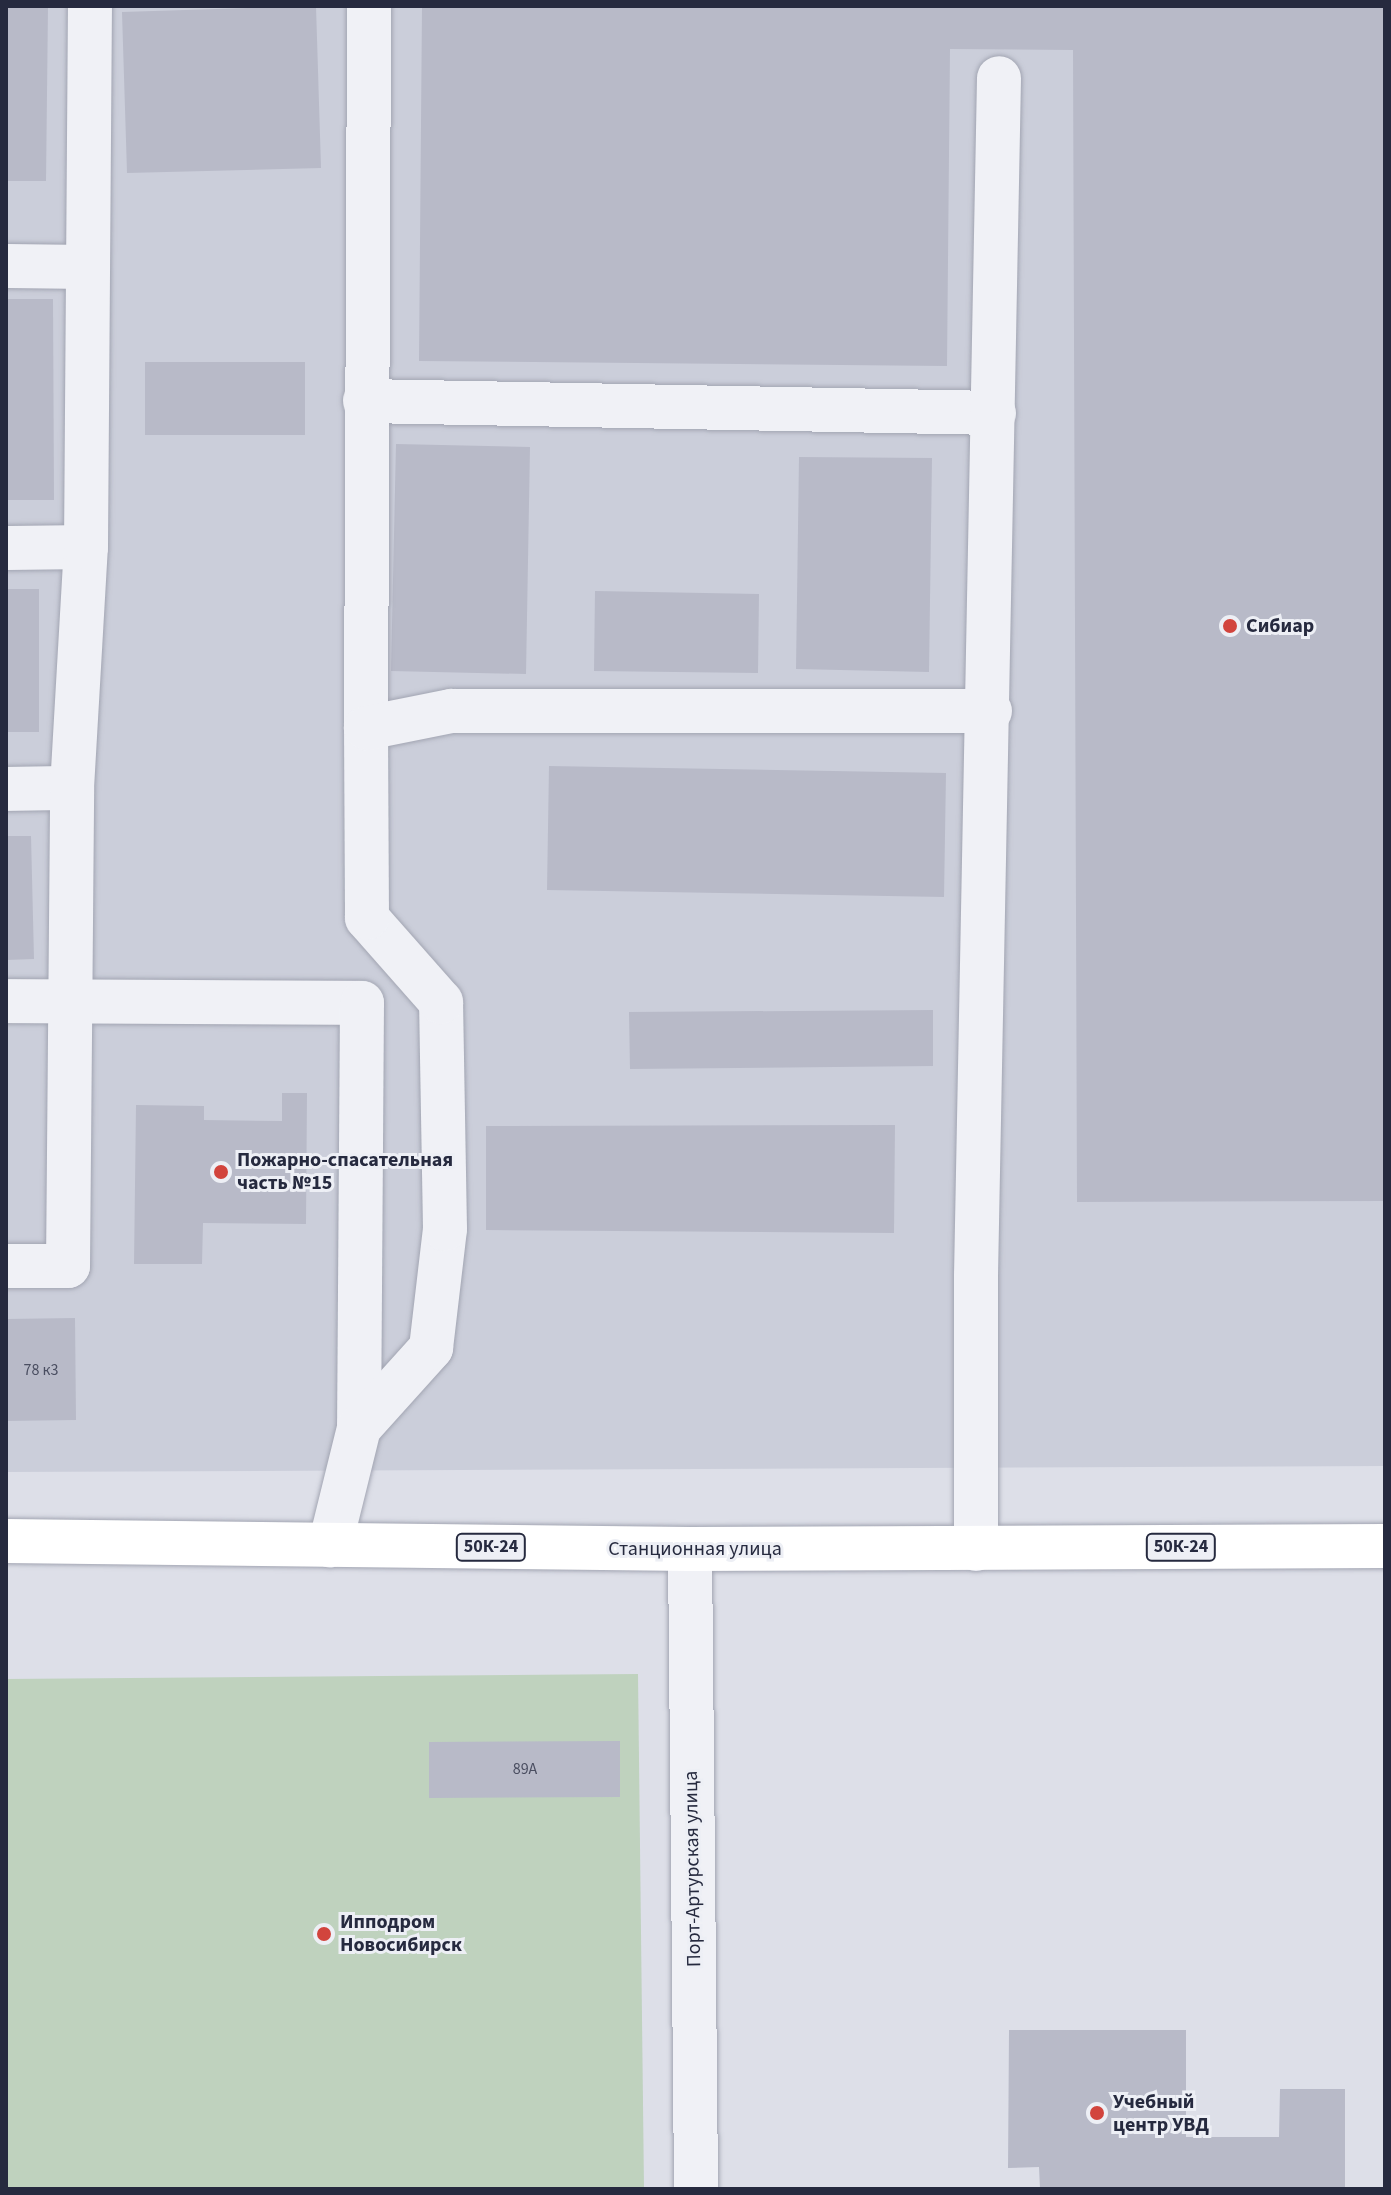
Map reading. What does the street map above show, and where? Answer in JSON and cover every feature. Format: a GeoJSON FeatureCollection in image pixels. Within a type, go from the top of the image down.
{"type":"FeatureCollection","features":[{"type":"Feature","properties":{"kind":"main road","name":"Станционная улица"},"geometry":{"type":"LineString","coordinates":[[6,1541],[690,1549],[1385,1546]]}},
{"type":"Feature","properties":{"kind":"street"},"geometry":{"type":"LineString","coordinates":[[6,1266],[68,1266],[72,788],[86,547],[90,6]]}},
{"type":"Feature","properties":{"kind":"street"},"geometry":{"type":"LineString","coordinates":[[359,1428],[431,1348],[445,1229],[441,1002],[367,918],[365,401],[369,6]]}},
{"type":"Feature","properties":{"kind":"street"},"geometry":{"type":"LineString","coordinates":[[976,1549],[976,1276],[990,711],[999,78]]}},
{"type":"Feature","properties":{"kind":"street"},"geometry":{"type":"LineString","coordinates":[[6,266],[86,267]]}},
{"type":"Feature","properties":{"kind":"street"},"geometry":{"type":"LineString","coordinates":[[365,401],[994,413]]}},
{"type":"Feature","properties":{"kind":"street"},"geometry":{"type":"LineString","coordinates":[[6,548],[86,547]]}},
{"type":"Feature","properties":{"kind":"street"},"geometry":{"type":"LineString","coordinates":[[366,728],[451,711],[990,711]]}},
{"type":"Feature","properties":{"kind":"street"},"geometry":{"type":"LineString","coordinates":[[6,789],[72,788]]}},
{"type":"Feature","properties":{"kind":"street"},"geometry":{"type":"LineString","coordinates":[[6,1001],[362,1003],[359,1428],[330,1545]]}},
{"type":"Feature","properties":{"kind":"street","name":"Порт-Артурская улица"},"geometry":{"type":"LineString","coordinates":[[690,1549],[696,2189]]}},
{"type":"Feature","properties":{"kind":"shaded area"},"geometry":{"type":"Polygon","coordinates":[[[6,6],[1385,6],[1385,1466],[6,1472],[6,6]]]}},
{"type":"Feature","properties":{"kind":"green space","name":"Ипподром Новосибирск"},"geometry":{"type":"Polygon","coordinates":[[[638,1674],[644,2189],[6,2189],[6,1679],[638,1674]]]}},
{"type":"Feature","properties":{"kind":"building"},"geometry":{"type":"Polygon","coordinates":[[[6,6],[48,6],[46,181],[6,181],[6,6]]]}},
{"type":"Feature","properties":{"kind":"building"},"geometry":{"type":"Polygon","coordinates":[[[316,6],[321,168],[127,173],[122,12],[316,6]]]}},
{"type":"Feature","properties":{"kind":"building","name":"Сибиар"},"geometry":{"type":"Polygon","coordinates":[[[422,6],[1385,6],[1385,1201],[1077,1202],[1073,50],[950,49],[947,366],[419,361],[422,6]]]}},
{"type":"Feature","properties":{"kind":"building"},"geometry":{"type":"Polygon","coordinates":[[[6,299],[53,299],[54,500],[6,500],[6,299]]]}},
{"type":"Feature","properties":{"kind":"building"},"geometry":{"type":"Polygon","coordinates":[[[145,362],[305,362],[305,435],[145,435],[145,362]]]}},
{"type":"Feature","properties":{"kind":"building"},"geometry":{"type":"Polygon","coordinates":[[[396,444],[530,447],[526,674],[391,671],[396,444]]]}},
{"type":"Feature","properties":{"kind":"building"},"geometry":{"type":"Polygon","coordinates":[[[799,457],[932,458],[929,672],[796,669],[799,457]]]}},
{"type":"Feature","properties":{"kind":"building"},"geometry":{"type":"Polygon","coordinates":[[[6,589],[39,589],[39,732],[6,732],[6,589]]]}},
{"type":"Feature","properties":{"kind":"building"},"geometry":{"type":"Polygon","coordinates":[[[595,591],[759,594],[758,673],[594,671],[595,591]]]}},
{"type":"Feature","properties":{"kind":"building"},"geometry":{"type":"Polygon","coordinates":[[[549,766],[946,773],[944,897],[547,890],[549,766]]]}},
{"type":"Feature","properties":{"kind":"building"},"geometry":{"type":"Polygon","coordinates":[[[6,836],[31,836],[34,959],[6,960],[6,836]]]}},
{"type":"Feature","properties":{"kind":"building"},"geometry":{"type":"Polygon","coordinates":[[[933,1010],[933,1066],[630,1069],[629,1012],[933,1010]]]}},
{"type":"Feature","properties":{"kind":"building","name":"Пожарно-спасательная часть №15"},"geometry":{"type":"Polygon","coordinates":[[[282,1093],[307,1093],[306,1224],[203,1223],[202,1264],[134,1264],[136,1105],[204,1106],[204,1120],[282,1121],[282,1093]]]}},
{"type":"Feature","properties":{"kind":"building"},"geometry":{"type":"Polygon","coordinates":[[[895,1125],[894,1233],[486,1230],[486,1126],[895,1125]]]}},
{"type":"Feature","properties":{"kind":"building"},"geometry":{"type":"Polygon","coordinates":[[[75,1318],[76,1420],[6,1421],[6,1319],[75,1318]]]}},
{"type":"Feature","properties":{"kind":"building"},"geometry":{"type":"Polygon","coordinates":[[[620,1741],[620,1797],[429,1798],[429,1742],[620,1741]]]}},
{"type":"Feature","properties":{"kind":"building","name":"Учебный центр УВД"},"geometry":{"type":"Polygon","coordinates":[[[1009,2030],[1186,2030],[1186,2137],[1279,2137],[1280,2089],[1345,2089],[1345,2189],[1040,2189],[1039,2167],[1008,2168],[1009,2030]]]}},
{"type":"Feature","properties":{"kind":"place","name":"Сибиар"},"geometry":{"type":"Point","coordinates":[1230,626]}},
{"type":"Feature","properties":{"kind":"place","name":"Пожарно-спасательная часть №15"},"geometry":{"type":"Point","coordinates":[221,1172]}},
{"type":"Feature","properties":{"kind":"place","name":"Ипподром Новосибирск"},"geometry":{"type":"Point","coordinates":[324,1934]}},
{"type":"Feature","properties":{"kind":"place","name":"Учебный центр УВД"},"geometry":{"type":"Point","coordinates":[1097,2113]}}]}
